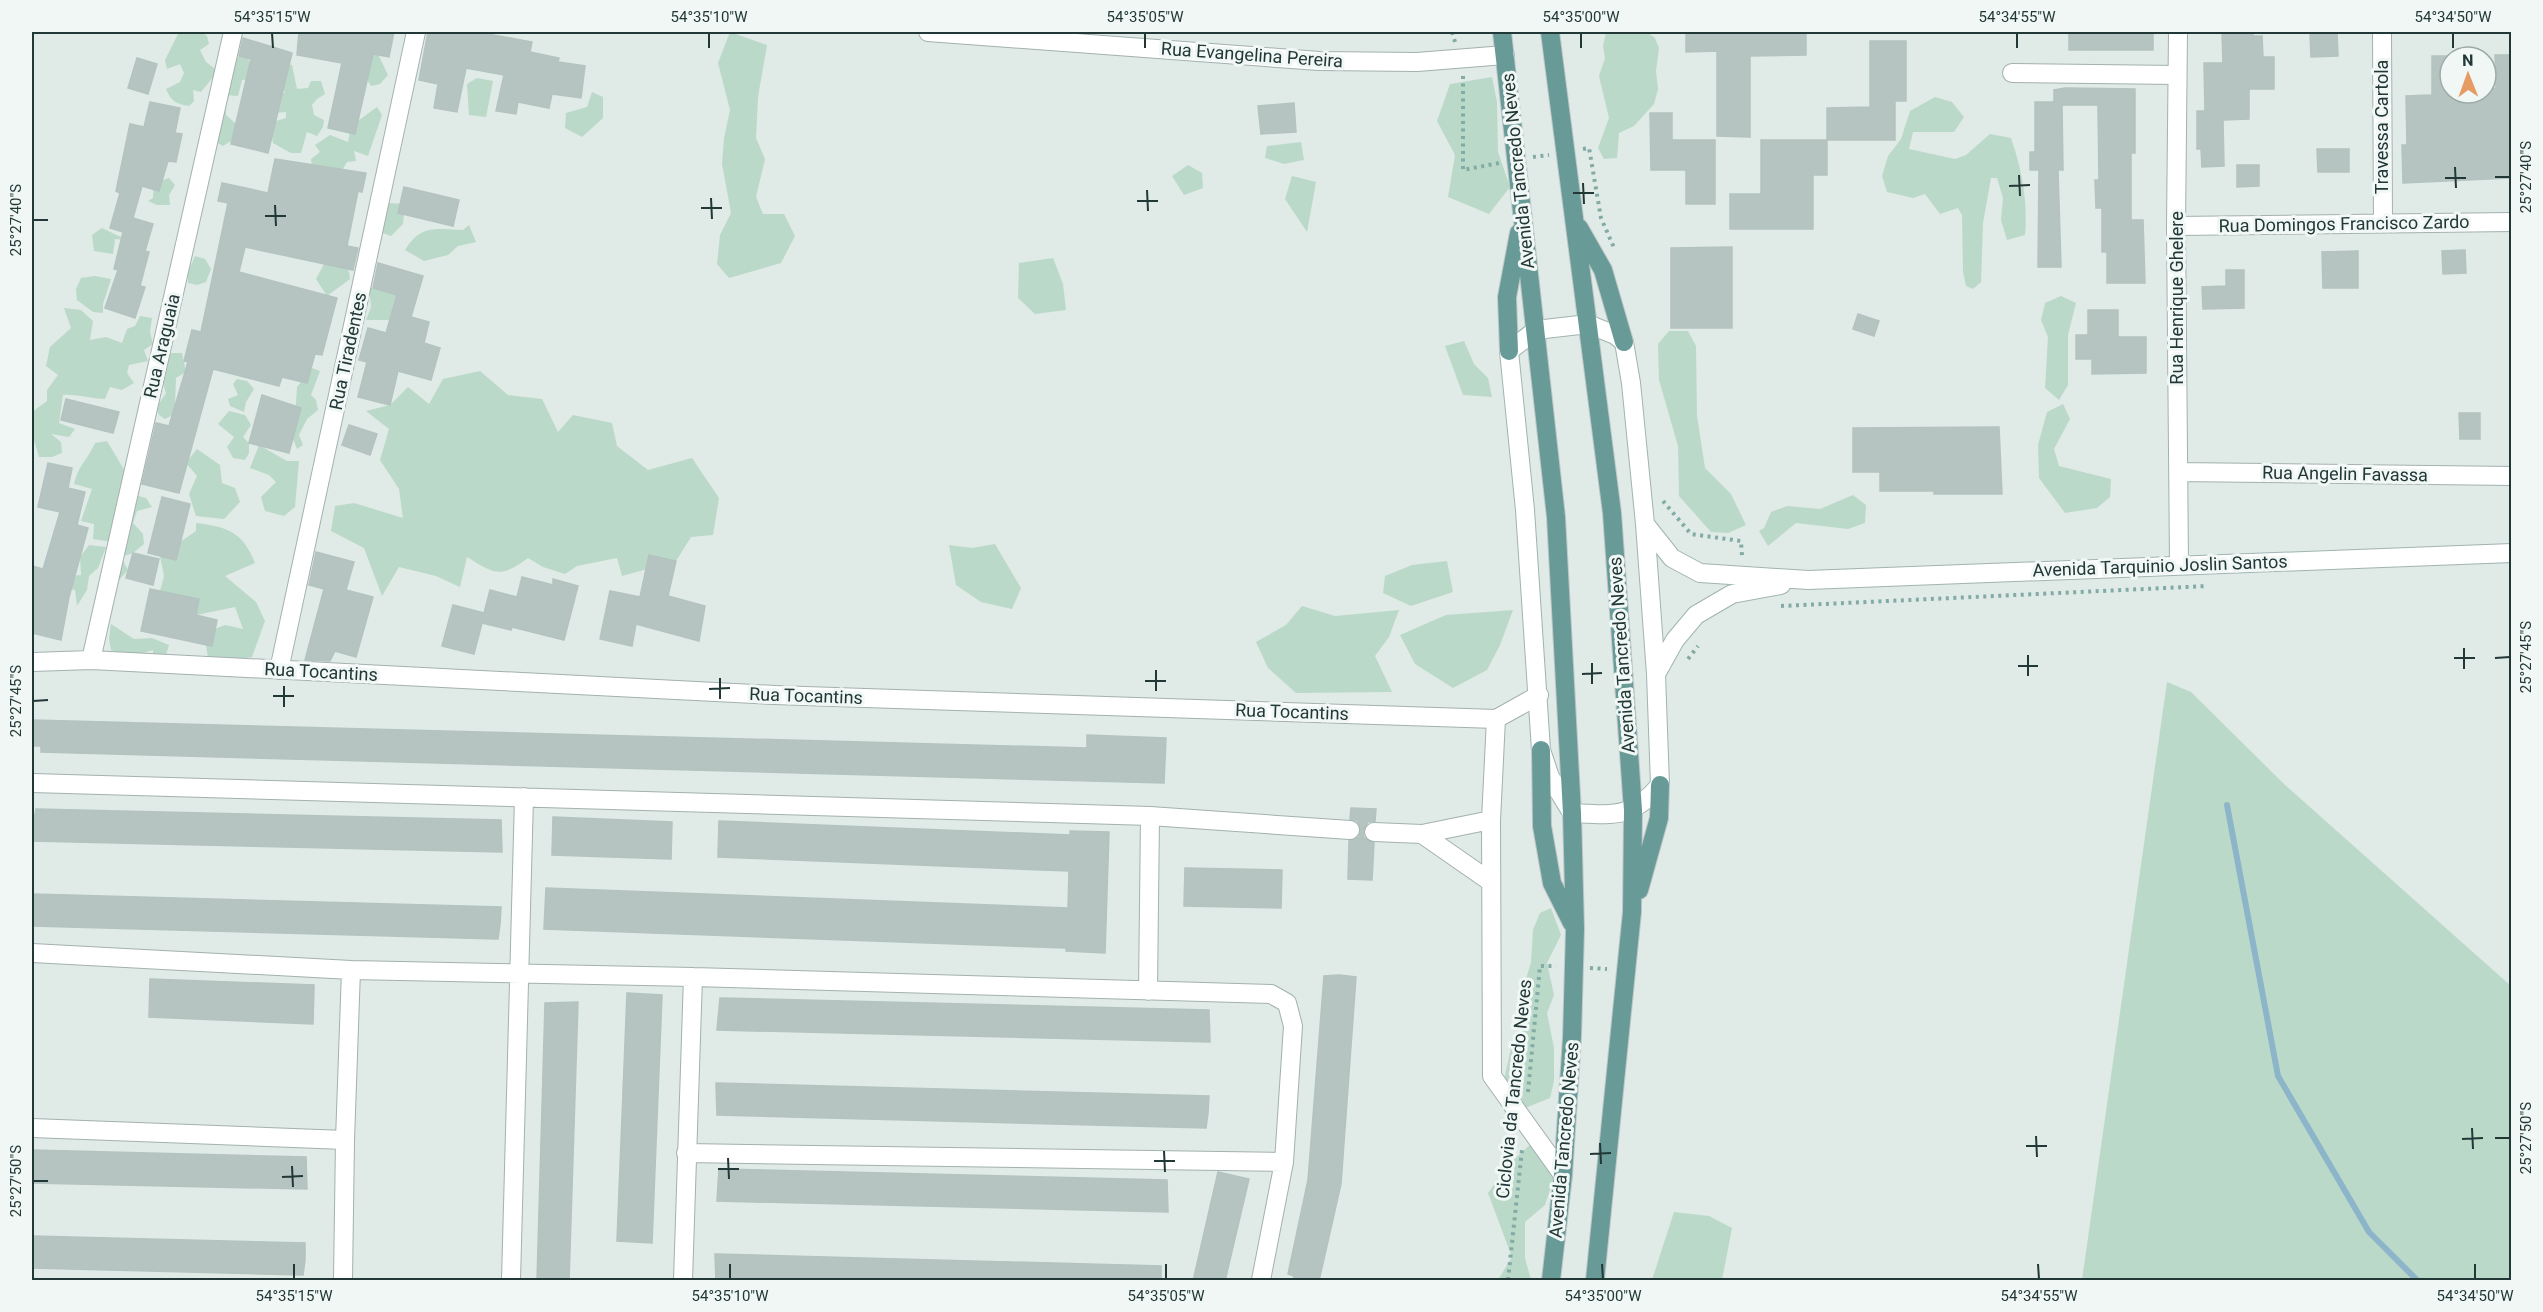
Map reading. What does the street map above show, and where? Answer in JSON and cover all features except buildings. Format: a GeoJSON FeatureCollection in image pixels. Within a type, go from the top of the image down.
{"type":"FeatureCollection","features":[{"type":"Feature","properties":{"kind":"main road","name":"Avenida Tancredo Neves"},"geometry":{"type":"LineString","coordinates":[[1502,32],[1556,517],[1572,813],[1575,929],[1572,1036],[1563,1175],[1551,1281]]}},
{"type":"Feature","properties":{"kind":"main road","name":"Avenida Tancredo Neves"},"geometry":{"type":"LineString","coordinates":[[1550,32],[1612,513],[1633,810],[1632,912],[1595,1281]]}},
{"type":"Feature","properties":{"kind":"main road"},"geometry":{"type":"LineString","coordinates":[[1572,216],[1603,270],[1624,342]]}},
{"type":"Feature","properties":{"kind":"main road"},"geometry":{"type":"LineString","coordinates":[[1509,351],[1507,297],[1522,217]]}},
{"type":"Feature","properties":{"kind":"main road"},"geometry":{"type":"LineString","coordinates":[[1541,750],[1542,826],[1552,883],[1575,929]]}},
{"type":"Feature","properties":{"kind":"main road"},"geometry":{"type":"LineString","coordinates":[[1632,912],[1659,818],[1660,785]]}},
{"type":"Feature","properties":{"kind":"street","name":"Rua Araguaia"},"geometry":{"type":"LineString","coordinates":[[92,660],[233,32]]}},
{"type":"Feature","properties":{"kind":"street","name":"Rua Tiradentes"},"geometry":{"type":"LineString","coordinates":[[279,670],[416,32]]}},
{"type":"Feature","properties":{"kind":"street","name":"Rua Evangelina Pereira"},"geometry":{"type":"LineString","coordinates":[[928,32],[1319,61],[1417,62],[1505,55]]}},
{"type":"Feature","properties":{"kind":"street","name":"Rua Henrique Ghelere"},"geometry":{"type":"LineString","coordinates":[[2178,32],[2176,226],[2179,564]]}},
{"type":"Feature","properties":{"kind":"street","name":"Travessa Cartola"},"geometry":{"type":"LineString","coordinates":[[2382,32],[2383,223]]}},
{"type":"Feature","properties":{"kind":"street"},"geometry":{"type":"LineString","coordinates":[[2012,74],[2177,75]]}},
{"type":"Feature","properties":{"kind":"street","name":"Rua Domingos Francisco Zardo"},"geometry":{"type":"LineString","coordinates":[[2176,226],[2511,222]]}},
{"type":"Feature","properties":{"kind":"street"},"geometry":{"type":"LineString","coordinates":[[1588,324],[1615,335],[1624,342],[1631,383],[1645,524],[1656,674],[1660,785],[1647,802],[1633,810],[1607,815],[1572,813],[1550,777],[1541,750],[1525,510],[1509,351],[1536,330],[1588,324]]}},
{"type":"Feature","properties":{"kind":"street","name":"Rua Angelin Favassa"},"geometry":{"type":"LineString","coordinates":[[2178,472],[2511,476]]}},
{"type":"Feature","properties":{"kind":"street","name":"Avenida Tarquinio Joslin Santos"},"geometry":{"type":"LineString","coordinates":[[1645,524],[1672,558],[1700,573],[1808,580],[2511,553]]}},
{"type":"Feature","properties":{"kind":"street","name":"Avenida Tarquinio Joslin Santos"},"geometry":{"type":"LineString","coordinates":[[1656,674],[1675,640],[1696,615],[1732,594],[1808,580]]}},
{"type":"Feature","properties":{"kind":"street","name":"Rua Tocantins"},"geometry":{"type":"LineString","coordinates":[[32,662],[92,660],[774,695],[1496,719]]}},
{"type":"Feature","properties":{"kind":"street"},"geometry":{"type":"LineString","coordinates":[[1539,695],[1496,719],[1491,820],[1492,1076],[1563,1175]]}},
{"type":"Feature","properties":{"kind":"street"},"geometry":{"type":"LineString","coordinates":[[32,783],[1150,816],[1350,830]]}},
{"type":"Feature","properties":{"kind":"street"},"geometry":{"type":"LineString","coordinates":[[511,1281],[524,797]]}},
{"type":"Feature","properties":{"kind":"street"},"geometry":{"type":"LineString","coordinates":[[1148,991],[1150,816]]}},
{"type":"Feature","properties":{"kind":"street"},"geometry":{"type":"LineString","coordinates":[[1374,832],[1422,834],[1491,820]]}},
{"type":"Feature","properties":{"kind":"street"},"geometry":{"type":"LineString","coordinates":[[1422,834],[1491,882]]}},
{"type":"Feature","properties":{"kind":"street"},"geometry":{"type":"LineString","coordinates":[[32,953],[351,970],[693,976],[1271,994],[1287,1003],[1293,1026],[1284,1162],[1261,1281]]}},
{"type":"Feature","properties":{"kind":"street"},"geometry":{"type":"LineString","coordinates":[[343,1281],[351,970]]}},
{"type":"Feature","properties":{"kind":"street"},"geometry":{"type":"LineString","coordinates":[[683,1281],[693,976]]}},
{"type":"Feature","properties":{"kind":"street"},"geometry":{"type":"LineString","coordinates":[[32,1128],[345,1140]]}},
{"type":"Feature","properties":{"kind":"street"},"geometry":{"type":"LineString","coordinates":[[686,1153],[1284,1162]]}},
{"type":"Feature","properties":{"kind":"path"},"geometry":{"type":"LineString","coordinates":[[1770,607],[2213,586]]}},
{"type":"Feature","properties":{"kind":"path"},"geometry":{"type":"LineString","coordinates":[[1685,664],[1703,638]]}},
{"type":"Feature","properties":{"kind":"path","name":"Ciclovia da Tancredo Neves"},"geometry":{"type":"LineString","coordinates":[[1509,1281],[1540,966],[1626,970]]}},
{"type":"Feature","properties":{"kind":"green space"},"geometry":{"type":"Polygon","coordinates":[[[179,32],[202,32],[207,36],[209,44],[200,50],[206,62],[218,71],[201,92],[193,90],[194,101],[189,106],[174,101],[166,89],[180,82],[184,73],[180,64],[167,69],[165,60],[179,32]]]}},
{"type":"Feature","properties":{"kind":"green space"},"geometry":{"type":"Polygon","coordinates":[[[730,32],[767,45],[758,97],[756,138],[765,159],[756,197],[763,214],[784,214],[795,236],[781,263],[729,278],[717,264],[720,235],[731,213],[722,164],[724,138],[730,110],[718,63],[730,32]]]}},
{"type":"Feature","properties":{"kind":"green space"},"geometry":{"type":"Polygon","coordinates":[[[1606,32],[1647,32],[1655,38],[1659,48],[1656,71],[1658,89],[1654,104],[1634,126],[1619,133],[1617,158],[1604,159],[1598,148],[1609,118],[1599,76],[1605,58],[1603,46],[1606,32]]]}},
{"type":"Feature","properties":{"kind":"green space"},"geometry":{"type":"Polygon","coordinates":[[[376,50],[388,75],[380,84],[371,86],[355,60],[376,50]]]}},
{"type":"Feature","properties":{"kind":"green space"},"geometry":{"type":"Polygon","coordinates":[[[247,55],[252,79],[242,80],[238,96],[225,95],[230,59],[247,55]]]}},
{"type":"Feature","properties":{"kind":"green space"},"geometry":{"type":"Polygon","coordinates":[[[279,62],[292,65],[297,89],[308,88],[311,81],[321,81],[325,94],[312,105],[314,115],[324,120],[323,127],[317,136],[307,132],[301,153],[291,153],[273,143],[271,131],[276,121],[286,118],[286,112],[273,113],[276,97],[285,92],[280,85],[279,62]]]}},
{"type":"Feature","properties":{"kind":"green space"},"geometry":{"type":"Polygon","coordinates":[[[1492,77],[1497,102],[1498,152],[1510,187],[1489,214],[1448,197],[1455,155],[1437,121],[1450,84],[1492,77]]]}},
{"type":"Feature","properties":{"kind":"green space"},"geometry":{"type":"Polygon","coordinates":[[[477,78],[493,81],[486,117],[469,115],[467,84],[477,78]]]}},
{"type":"Feature","properties":{"kind":"green space"},"geometry":{"type":"Polygon","coordinates":[[[592,92],[603,97],[603,118],[582,137],[565,128],[566,113],[587,107],[592,92]]]}},
{"type":"Feature","properties":{"kind":"green space"},"geometry":{"type":"Polygon","coordinates":[[[1935,97],[1952,102],[1964,117],[1954,132],[1913,132],[1909,149],[1955,159],[1966,155],[1990,134],[2011,138],[2021,174],[2026,210],[2025,235],[2007,240],[2001,220],[2003,198],[1997,178],[1991,178],[1983,223],[1981,282],[1973,289],[1966,286],[1963,272],[1962,215],[1958,208],[1940,214],[1925,194],[1913,198],[1887,192],[1882,176],[1888,156],[1901,139],[1910,111],[1935,97]]]}},
{"type":"Feature","properties":{"kind":"green space"},"geometry":{"type":"Polygon","coordinates":[[[225,104],[226,115],[235,123],[236,138],[223,146],[216,142],[225,104]]]}},
{"type":"Feature","properties":{"kind":"green space"},"geometry":{"type":"Polygon","coordinates":[[[377,107],[382,115],[368,156],[354,151],[356,161],[347,162],[341,172],[312,168],[311,159],[320,152],[315,145],[330,135],[348,142],[351,126],[377,107]]]}},
{"type":"Feature","properties":{"kind":"green space"},"geometry":{"type":"Polygon","coordinates":[[[1301,142],[1304,160],[1284,164],[1265,158],[1267,146],[1301,142]]]}},
{"type":"Feature","properties":{"kind":"green space"},"geometry":{"type":"Polygon","coordinates":[[[1188,165],[1202,173],[1203,188],[1184,195],[1172,176],[1188,165]]]}},
{"type":"Feature","properties":{"kind":"green space"},"geometry":{"type":"Polygon","coordinates":[[[1292,176],[1316,182],[1307,232],[1285,199],[1292,176]]]}},
{"type":"Feature","properties":{"kind":"green space"},"geometry":{"type":"Polygon","coordinates":[[[169,178],[175,185],[169,195],[170,205],[157,205],[148,201],[153,198],[154,183],[169,178]]]}},
{"type":"Feature","properties":{"kind":"green space"},"geometry":{"type":"Polygon","coordinates":[[[388,203],[405,204],[403,224],[391,236],[377,231],[388,203]]]}},
{"type":"Feature","properties":{"kind":"green space"},"geometry":{"type":"Polygon","coordinates":[[[469,225],[476,242],[458,246],[448,255],[424,261],[405,250],[423,232],[437,229],[463,230],[469,225]]]}},
{"type":"Feature","properties":{"kind":"green space"},"geometry":{"type":"Polygon","coordinates":[[[102,228],[127,240],[115,239],[113,254],[94,251],[92,235],[102,228]]]}},
{"type":"Feature","properties":{"kind":"green space"},"geometry":{"type":"Polygon","coordinates":[[[195,256],[205,259],[211,269],[206,282],[197,285],[188,283],[188,272],[195,256]]]}},
{"type":"Feature","properties":{"kind":"green space"},"geometry":{"type":"Polygon","coordinates":[[[1053,258],[1063,284],[1066,310],[1035,314],[1018,298],[1019,263],[1053,258]]]}},
{"type":"Feature","properties":{"kind":"green space"},"geometry":{"type":"Polygon","coordinates":[[[324,264],[345,266],[350,279],[327,296],[316,279],[324,264]]]}},
{"type":"Feature","properties":{"kind":"green space"},"geometry":{"type":"Polygon","coordinates":[[[95,276],[111,279],[103,304],[103,313],[93,312],[77,300],[76,289],[81,278],[95,276]]]}},
{"type":"Feature","properties":{"kind":"green space"},"geometry":{"type":"Polygon","coordinates":[[[369,287],[397,295],[403,309],[399,320],[366,320],[371,307],[369,287]]]}},
{"type":"Feature","properties":{"kind":"green space"},"geometry":{"type":"Polygon","coordinates":[[[2061,296],[2076,303],[2068,335],[2068,385],[2059,400],[2045,388],[2048,337],[2041,320],[2045,303],[2061,296]]]}},
{"type":"Feature","properties":{"kind":"green space"},"geometry":{"type":"Polygon","coordinates":[[[64,308],[81,310],[93,321],[90,340],[106,337],[122,343],[127,329],[135,326],[140,316],[152,318],[150,332],[153,344],[144,350],[148,361],[129,365],[127,373],[134,383],[122,390],[110,387],[105,399],[63,395],[59,423],[75,429],[69,437],[51,434],[61,442],[62,453],[52,457],[39,457],[32,434],[32,412],[47,401],[47,390],[58,375],[46,366],[50,347],[71,328],[64,308]]]}},
{"type":"Feature","properties":{"kind":"green space"},"geometry":{"type":"Polygon","coordinates":[[[1669,331],[1688,331],[1696,346],[1697,416],[1705,468],[1731,494],[1746,525],[1728,533],[1711,532],[1679,496],[1678,446],[1659,380],[1658,344],[1669,331]]]}},
{"type":"Feature","properties":{"kind":"green space"},"geometry":{"type":"Polygon","coordinates":[[[1464,341],[1474,364],[1488,378],[1492,397],[1463,395],[1445,346],[1464,341]]]}},
{"type":"Feature","properties":{"kind":"green space"},"geometry":{"type":"Polygon","coordinates":[[[166,353],[182,353],[186,372],[176,378],[177,413],[165,419],[159,415],[156,408],[166,393],[162,381],[166,353]]]}},
{"type":"Feature","properties":{"kind":"green space"},"geometry":{"type":"Polygon","coordinates":[[[312,368],[320,371],[311,395],[316,400],[318,410],[307,419],[299,435],[303,445],[297,449],[291,434],[295,418],[297,387],[312,368]]]}},
{"type":"Feature","properties":{"kind":"green space"},"geometry":{"type":"Polygon","coordinates":[[[480,371],[508,395],[542,399],[558,432],[573,415],[612,423],[617,446],[648,470],[692,458],[719,498],[713,535],[691,537],[676,561],[622,576],[617,558],[577,566],[565,574],[543,567],[528,558],[510,569],[497,572],[467,557],[460,587],[436,576],[399,567],[382,596],[364,548],[331,531],[335,506],[354,503],[403,518],[399,489],[380,460],[389,429],[366,411],[390,405],[408,387],[429,404],[443,379],[480,371]]]}},
{"type":"Feature","properties":{"kind":"green space"},"geometry":{"type":"Polygon","coordinates":[[[237,379],[247,381],[254,389],[246,402],[244,412],[230,406],[228,399],[238,395],[233,384],[237,379]]]}},
{"type":"Feature","properties":{"kind":"green space"},"geometry":{"type":"Polygon","coordinates":[[[2063,404],[2070,419],[2054,449],[2059,466],[2111,479],[2110,497],[2097,508],[2065,513],[2039,478],[2038,445],[2047,412],[2063,404]]]}},
{"type":"Feature","properties":{"kind":"green space"},"geometry":{"type":"Polygon","coordinates":[[[229,411],[245,415],[251,425],[243,437],[249,443],[249,453],[245,460],[233,458],[227,447],[234,437],[218,424],[229,411]]]}},
{"type":"Feature","properties":{"kind":"green space"},"geometry":{"type":"Polygon","coordinates":[[[107,441],[126,473],[112,542],[93,539],[94,524],[81,521],[92,489],[74,484],[78,472],[95,443],[107,441]]]}},
{"type":"Feature","properties":{"kind":"green space"},"geometry":{"type":"Polygon","coordinates":[[[259,445],[287,461],[299,461],[295,507],[284,516],[265,511],[261,497],[276,482],[269,475],[250,468],[259,445]]]}},
{"type":"Feature","properties":{"kind":"green space"},"geometry":{"type":"Polygon","coordinates":[[[197,449],[220,465],[222,483],[235,488],[240,502],[224,519],[196,516],[189,494],[197,476],[186,463],[197,449]]]}},
{"type":"Feature","properties":{"kind":"green space"},"geometry":{"type":"Polygon","coordinates":[[[135,495],[146,498],[152,507],[137,511],[133,523],[143,534],[144,544],[133,553],[121,557],[128,570],[118,581],[114,568],[135,495]]]}},
{"type":"Feature","properties":{"kind":"green space"},"geometry":{"type":"Polygon","coordinates":[[[1853,495],[1866,505],[1865,523],[1848,529],[1796,523],[1768,546],[1759,531],[1764,528],[1771,512],[1787,506],[1820,509],[1853,495]]]}},
{"type":"Feature","properties":{"kind":"green space"},"geometry":{"type":"Polygon","coordinates":[[[196,523],[226,529],[233,533],[245,544],[255,563],[225,576],[256,602],[265,621],[252,657],[209,664],[204,633],[225,625],[243,629],[235,607],[196,615],[160,591],[164,576],[160,556],[196,531],[196,523]]]}},
{"type":"Feature","properties":{"kind":"green space"},"geometry":{"type":"Polygon","coordinates":[[[995,544],[1021,588],[1012,609],[981,602],[956,585],[949,545],[972,548],[995,544]]]}},
{"type":"Feature","properties":{"kind":"green space"},"geometry":{"type":"Polygon","coordinates":[[[89,545],[106,547],[98,568],[89,576],[87,590],[77,606],[75,590],[63,588],[69,576],[81,575],[80,557],[89,545]]]}},
{"type":"Feature","properties":{"kind":"green space"},"geometry":{"type":"Polygon","coordinates":[[[1447,561],[1453,592],[1411,606],[1383,593],[1385,576],[1412,565],[1447,561]]]}},
{"type":"Feature","properties":{"kind":"green space"},"geometry":{"type":"Polygon","coordinates":[[[1302,606],[1335,616],[1399,610],[1389,637],[1375,656],[1392,692],[1296,693],[1268,668],[1256,642],[1286,625],[1302,606]]]}},
{"type":"Feature","properties":{"kind":"green space"},"geometry":{"type":"Polygon","coordinates":[[[1513,610],[1500,645],[1487,670],[1453,688],[1415,664],[1400,635],[1446,615],[1513,610]]]}},
{"type":"Feature","properties":{"kind":"green space"},"geometry":{"type":"Polygon","coordinates":[[[111,624],[134,639],[152,638],[169,645],[165,658],[153,664],[153,650],[130,657],[111,650],[109,639],[111,624]]]}},
{"type":"Feature","properties":{"kind":"green space"},"geometry":{"type":"Polygon","coordinates":[[[2167,682],[2191,692],[2284,784],[2511,986],[2511,1280],[2082,1280],[2167,682]]]}},
{"type":"Feature","properties":{"kind":"green space"},"geometry":{"type":"Polygon","coordinates":[[[1551,908],[1561,935],[1547,963],[1554,995],[1547,1013],[1554,1048],[1554,1081],[1550,1098],[1505,1116],[1502,1089],[1511,1048],[1532,1015],[1524,986],[1531,962],[1533,930],[1540,913],[1551,908]]]}},
{"type":"Feature","properties":{"kind":"green space"},"geometry":{"type":"Polygon","coordinates":[[[1532,1143],[1555,1175],[1545,1205],[1525,1222],[1525,1258],[1531,1280],[1498,1280],[1512,1257],[1488,1193],[1508,1165],[1532,1143]]]}},
{"type":"Feature","properties":{"kind":"green space"},"geometry":{"type":"Polygon","coordinates":[[[1674,1212],[1709,1216],[1732,1228],[1722,1280],[1652,1280],[1674,1212]]]}},
{"type":"Feature","properties":{"kind":"waterway"},"geometry":{"type":"LineString","coordinates":[[2227,805],[2278,1076],[2369,1232],[2417,1280]]}}]}
